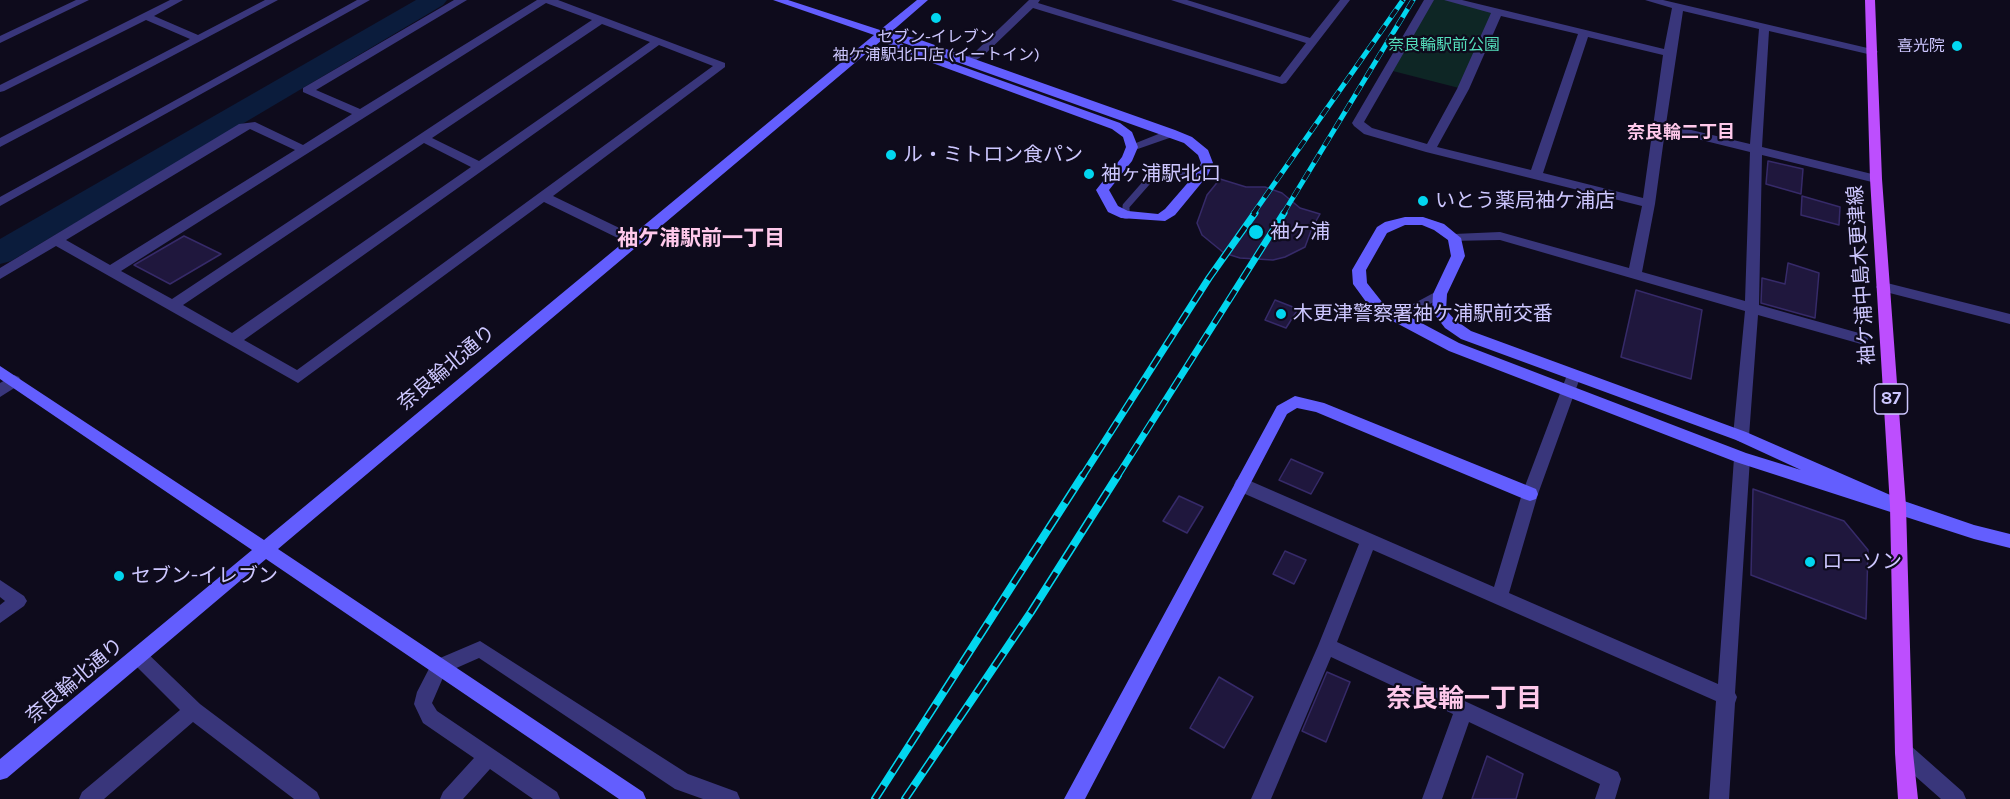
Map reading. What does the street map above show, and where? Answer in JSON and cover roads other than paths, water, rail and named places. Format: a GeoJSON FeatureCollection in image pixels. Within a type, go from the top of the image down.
{"type":"FeatureCollection","features":[{"type":"Feature","properties":{"kind":"main road","name":"袖ケ浦中島木更津線"},"geometry":{"type":"LineString","coordinates":[[1870,0],[1876,179],[1898,506],[1904,753],[1908,799]]}},
{"type":"Feature","properties":{"kind":"street"},"geometry":{"type":"LineString","coordinates":[[0,40],[84,0]]}},
{"type":"Feature","properties":{"kind":"street"},"geometry":{"type":"LineString","coordinates":[[0,89],[178,0]]}},
{"type":"Feature","properties":{"kind":"street"},"geometry":{"type":"LineString","coordinates":[[0,143],[273,0]]}},
{"type":"Feature","properties":{"kind":"street"},"geometry":{"type":"LineString","coordinates":[[0,202],[365,0]]}},
{"type":"Feature","properties":{"kind":"street"},"geometry":{"type":"LineString","coordinates":[[361,114],[308,90],[462,0]]}},
{"type":"Feature","properties":{"kind":"street"},"geometry":{"type":"LineString","coordinates":[[56,240],[298,377],[721,65],[546,0],[302,149],[112,270]]}},
{"type":"Feature","properties":{"kind":"street"},"geometry":{"type":"LineString","coordinates":[[778,0],[883,35],[911,40],[1171,133],[1188,140],[1204,153],[1207,163],[1199,178],[1170,212],[1160,218],[1126,215],[1113,209],[1102,190],[1128,158],[1132,147],[1128,135],[1116,126],[901,48],[883,35]]}},
{"type":"Feature","properties":{"kind":"street","name":"奈良輪北通り"},"geometry":{"type":"LineString","coordinates":[[0,771],[923,0]]}},
{"type":"Feature","properties":{"kind":"street"},"geometry":{"type":"LineString","coordinates":[[1176,0],[1313,42]]}},
{"type":"Feature","properties":{"kind":"street"},"geometry":{"type":"LineString","coordinates":[[969,60],[980,53],[1033,2],[1282,81],[1345,0]]}},
{"type":"Feature","properties":{"kind":"street"},"geometry":{"type":"LineString","coordinates":[[1429,0],[1358,123],[1368,131],[1649,204]]}},
{"type":"Feature","properties":{"kind":"street"},"geometry":{"type":"LineString","coordinates":[[1449,0],[1669,53]]}},
{"type":"Feature","properties":{"kind":"street"},"geometry":{"type":"LineString","coordinates":[[1650,0],[1872,52]]}},
{"type":"Feature","properties":{"kind":"street"},"geometry":{"type":"LineString","coordinates":[[1635,274],[1649,204],[1669,53],[1678,7]]}},
{"type":"Feature","properties":{"kind":"street"},"geometry":{"type":"LineString","coordinates":[[1430,148],[1463,89],[1497,12]]}},
{"type":"Feature","properties":{"kind":"street"},"geometry":{"type":"LineString","coordinates":[[145,16],[198,39]]}},
{"type":"Feature","properties":{"kind":"street"},"geometry":{"type":"LineString","coordinates":[[172,305],[600,20]]}},
{"type":"Feature","properties":{"kind":"street"},"geometry":{"type":"LineString","coordinates":[[1741,436],[1752,307],[1756,148],[1764,28]]}},
{"type":"Feature","properties":{"kind":"street"},"geometry":{"type":"LineString","coordinates":[[1536,175],[1584,33]]}},
{"type":"Feature","properties":{"kind":"street"},"geometry":{"type":"LineString","coordinates":[[233,340],[658,41]]}},
{"type":"Feature","properties":{"kind":"street"},"geometry":{"type":"LineString","coordinates":[[0,274],[243,126],[251,125],[302,149]]}},
{"type":"Feature","properties":{"kind":"street"},"geometry":{"type":"LineString","coordinates":[[1659,126],[1876,179]]}},
{"type":"Feature","properties":{"kind":"street"},"geometry":{"type":"LineString","coordinates":[[1132,147],[1171,133]]}},
{"type":"Feature","properties":{"kind":"street"},"geometry":{"type":"LineString","coordinates":[[422,138],[480,166]]}},
{"type":"Feature","properties":{"kind":"street"},"geometry":{"type":"LineString","coordinates":[[543,196],[633,240]]}},
{"type":"Feature","properties":{"kind":"street"},"geometry":{"type":"LineString","coordinates":[[1861,339],[1500,236],[1454,238],[1439,227],[1423,221],[1405,221],[1382,230],[1359,270],[1360,284],[1366,295],[1390,315],[1454,347],[1741,436],[1898,506]]}},
{"type":"Feature","properties":{"kind":"street"},"geometry":{"type":"LineString","coordinates":[[1454,238],[1458,256],[1440,294],[1439,312],[1450,324],[1466,335],[1742,458],[1974,532],[2010,541]]}},
{"type":"Feature","properties":{"kind":"street"},"geometry":{"type":"LineString","coordinates":[[1883,287],[2010,319]]}},
{"type":"Feature","properties":{"kind":"street"},"geometry":{"type":"LineString","coordinates":[[5,381],[636,799]]}},
{"type":"Feature","properties":{"kind":"street"},"geometry":{"type":"LineString","coordinates":[[1498,598],[1530,494],[1571,383]]}},
{"type":"Feature","properties":{"kind":"street"},"geometry":{"type":"LineString","coordinates":[[1074,799],[1282,410],[1295,402],[1319,407],[1530,494]]}},
{"type":"Feature","properties":{"kind":"street"},"geometry":{"type":"LineString","coordinates":[[1719,799],[1728,697],[1742,458]]}},
{"type":"Feature","properties":{"kind":"street"},"geometry":{"type":"LineString","coordinates":[[1242,485],[1368,542],[1728,697]]}},
{"type":"Feature","properties":{"kind":"street"},"geometry":{"type":"LineString","coordinates":[[1261,799],[1327,646],[1368,542]]}},
{"type":"Feature","properties":{"kind":"street"},"geometry":{"type":"LineString","coordinates":[[0,587],[18,601],[0,615]]}},
{"type":"Feature","properties":{"kind":"street"},"geometry":{"type":"LineString","coordinates":[[1327,646],[1611,779],[1605,799]]}},
{"type":"Feature","properties":{"kind":"street"},"geometry":{"type":"LineString","coordinates":[[550,799],[429,717],[423,704],[426,692],[439,667],[480,648],[682,783],[730,799]]}},
{"type":"Feature","properties":{"kind":"street"},"geometry":{"type":"LineString","coordinates":[[138,656],[194,710],[310,799]]}},
{"type":"Feature","properties":{"kind":"street"},"geometry":{"type":"LineString","coordinates":[[89,799],[194,710]]}},
{"type":"Feature","properties":{"kind":"street"},"geometry":{"type":"LineString","coordinates":[[1432,799],[1463,711]]}},
{"type":"Feature","properties":{"kind":"street"},"geometry":{"type":"LineString","coordinates":[[1904,753],[1956,799]]}},
{"type":"Feature","properties":{"kind":"street"},"geometry":{"type":"LineString","coordinates":[[450,799],[489,756]]}},
{"type":"Feature","properties":{"kind":"lane"},"geometry":{"type":"LineString","coordinates":[[1126,215],[1126,206],[1155,173],[1163,168],[1174,169],[1199,178]]}},
{"type":"Feature","properties":{"kind":"lane"},"geometry":{"type":"LineString","coordinates":[[1390,315],[1414,308],[1440,294]]}},
{"type":"Feature","properties":{"kind":"waterway"},"geometry":{"type":"LineString","coordinates":[[0,253],[434,0]]}},
{"type":"Feature","properties":{"kind":"railway"},"geometry":{"type":"LineString","coordinates":[[1253,214],[1403,0]]}},
{"type":"Feature","properties":{"kind":"railway"},"geometry":{"type":"LineString","coordinates":[[1283,214],[1413,0]]}},
{"type":"Feature","properties":{"kind":"railway"},"geometry":{"type":"LineString","coordinates":[[1082,477],[1209,278],[1255,213]]}},
{"type":"Feature","properties":{"kind":"railway"},"geometry":{"type":"LineString","coordinates":[[1117,477],[1284,213]]}},
{"type":"Feature","properties":{"kind":"railway"},"geometry":{"type":"LineString","coordinates":[[875,799],[1083,475]]}},
{"type":"Feature","properties":{"kind":"railway"},"geometry":{"type":"LineString","coordinates":[[905,799],[1031,612],[1118,475]]}},
{"type":"Feature","properties":{"kind":"place","name":"セブン-イレブン 袖ケ浦駅北口店 (イートイン)"},"geometry":{"type":"Point","coordinates":[936,18]}},
{"type":"Feature","properties":{"kind":"place","name":"喜光院"},"geometry":{"type":"Point","coordinates":[1957,46]}},
{"type":"Feature","properties":{"kind":"place","name":"ル・ミトロン食パン"},"geometry":{"type":"Point","coordinates":[891,155]}},
{"type":"Feature","properties":{"kind":"place","name":"袖ヶ浦駅北口"},"geometry":{"type":"Point","coordinates":[1089,174]}},
{"type":"Feature","properties":{"kind":"place","name":"いとう薬局袖ケ浦店"},"geometry":{"type":"Point","coordinates":[1423,201]}},
{"type":"Feature","properties":{"kind":"place","name":"袖ケ浦"},"geometry":{"type":"Point","coordinates":[1256,232]}},
{"type":"Feature","properties":{"kind":"place","name":"木更津警察署袖ケ浦駅前交番"},"geometry":{"type":"Point","coordinates":[1281,314]}},
{"type":"Feature","properties":{"kind":"place","name":"ローソン"},"geometry":{"type":"Point","coordinates":[1810,562]}},
{"type":"Feature","properties":{"kind":"place","name":"セブン-イレブン"},"geometry":{"type":"Point","coordinates":[119,576]}},
{"type":"Feature","properties":{"kind":"district","name":"奈良輪二丁目"},"geometry":{"type":"Point","coordinates":[1681,133]}},
{"type":"Feature","properties":{"kind":"district","name":"袖ケ浦駅前一丁目"},"geometry":{"type":"Point","coordinates":[701,239]}},
{"type":"Feature","properties":{"kind":"district","name":"奈良輪一丁目"},"geometry":{"type":"Point","coordinates":[1464,700]}},
{"type":"Feature","properties":{"kind":"park label","name":"奈良輪駅前公園"},"geometry":{"type":"Point","coordinates":[1444,45]}}]}
